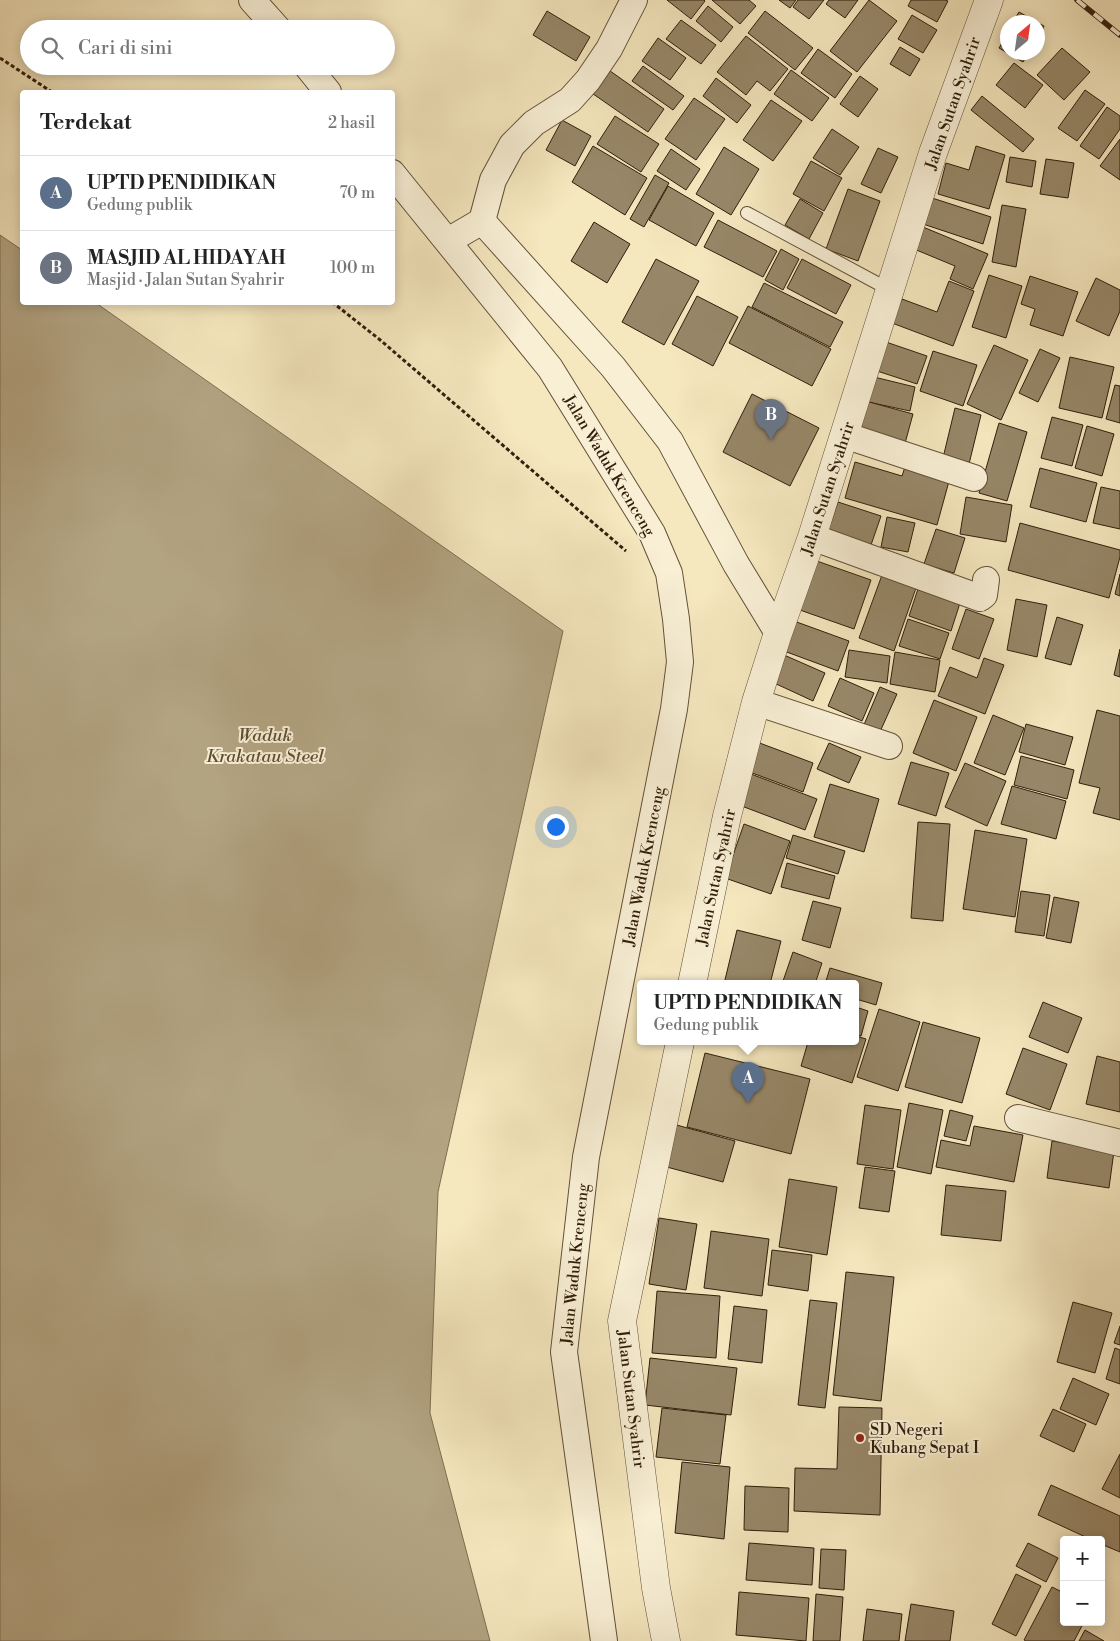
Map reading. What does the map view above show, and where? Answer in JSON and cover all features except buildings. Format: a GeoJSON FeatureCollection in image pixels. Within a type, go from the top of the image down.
{"type":"FeatureCollection","features":[{"type":"Feature","properties":{"kind":"street"},"geometry":{"type":"LineString","coordinates":[[252,0],[270,20]]}},
{"type":"Feature","properties":{"kind":"street"},"geometry":{"type":"LineString","coordinates":[[448,241],[482,221],[493,180],[512,145],[534,123],[570,100],[588,80],[609,48],[634,0]]}},
{"type":"Feature","properties":{"kind":"street","name":"Jalan Sutan Syahrir"},"geometry":{"type":"LineString","coordinates":[[693,980],[727,816],[756,702],[778,632],[812,537],[933,153],[984,2]]}},
{"type":"Feature","properties":{"kind":"street"},"geometry":{"type":"LineString","coordinates":[[315,75],[326,90]]}},
{"type":"Feature","properties":{"kind":"street","name":"Jalan Waduk Krenceng"},"geometry":{"type":"LineString","coordinates":[[395,177],[550,368],[652,533],[669,573],[676,619],[680,662],[674,709],[586,1157],[564,1352],[604,1641]]}},
{"type":"Feature","properties":{"kind":"street"},"geometry":{"type":"LineString","coordinates":[[482,221],[613,367],[670,441],[736,564],[778,632]]}},
{"type":"Feature","properties":{"kind":"street"},"geometry":{"type":"LineString","coordinates":[[844,435],[974,478]]}},
{"type":"Feature","properties":{"kind":"street"},"geometry":{"type":"LineString","coordinates":[[812,537],[980,598],[984,595],[986,580]]}},
{"type":"Feature","properties":{"kind":"street"},"geometry":{"type":"LineString","coordinates":[[756,702],[889,746]]}},
{"type":"Feature","properties":{"kind":"street","name":"Jalan Sutan Syahrir"},"geometry":{"type":"LineString","coordinates":[[666,1641],[656,1588],[622,1321],[679,1045]]}},
{"type":"Feature","properties":{"kind":"street"},"geometry":{"type":"LineString","coordinates":[[1018,1118],[1120,1143]]}},
{"type":"Feature","properties":{"kind":"lane"},"geometry":{"type":"LineString","coordinates":[[747,213],[890,290]]}},
{"type":"Feature","properties":{"kind":"path"},"geometry":{"type":"LineString","coordinates":[[0,58],[20,71]]}},
{"type":"Feature","properties":{"kind":"path"},"geometry":{"type":"LineString","coordinates":[[26,75],[49,90]]}},
{"type":"Feature","properties":{"kind":"path"},"geometry":{"type":"LineString","coordinates":[[336,305],[379,339],[627,551]]}},
{"type":"Feature","properties":{"kind":"water","name":"Waduk Krakatau Steel"},"geometry":{"type":"Polygon","coordinates":[[[0,235],[20,249],[20,305],[99,305],[563,631],[438,1192],[430,1413],[490,1641],[0,1641],[0,235]]]}},
{"type":"Feature","properties":{"kind":"railway"},"geometry":{"type":"LineString","coordinates":[[1077,0],[1120,35]]}},
{"type":"Feature","properties":{"kind":"place","name":"MASJID AL HIDAYAH"},"geometry":{"type":"Point","coordinates":[771,440]}},
{"type":"Feature","properties":{"kind":"place","name":"UPTD PENDIDIKAN"},"geometry":{"type":"Point","coordinates":[748,1103]}},
{"type":"Feature","properties":{"kind":"place","name":"SD Negeri Kubang Sepat I"},"geometry":{"type":"Point","coordinates":[860,1438]}}]}
